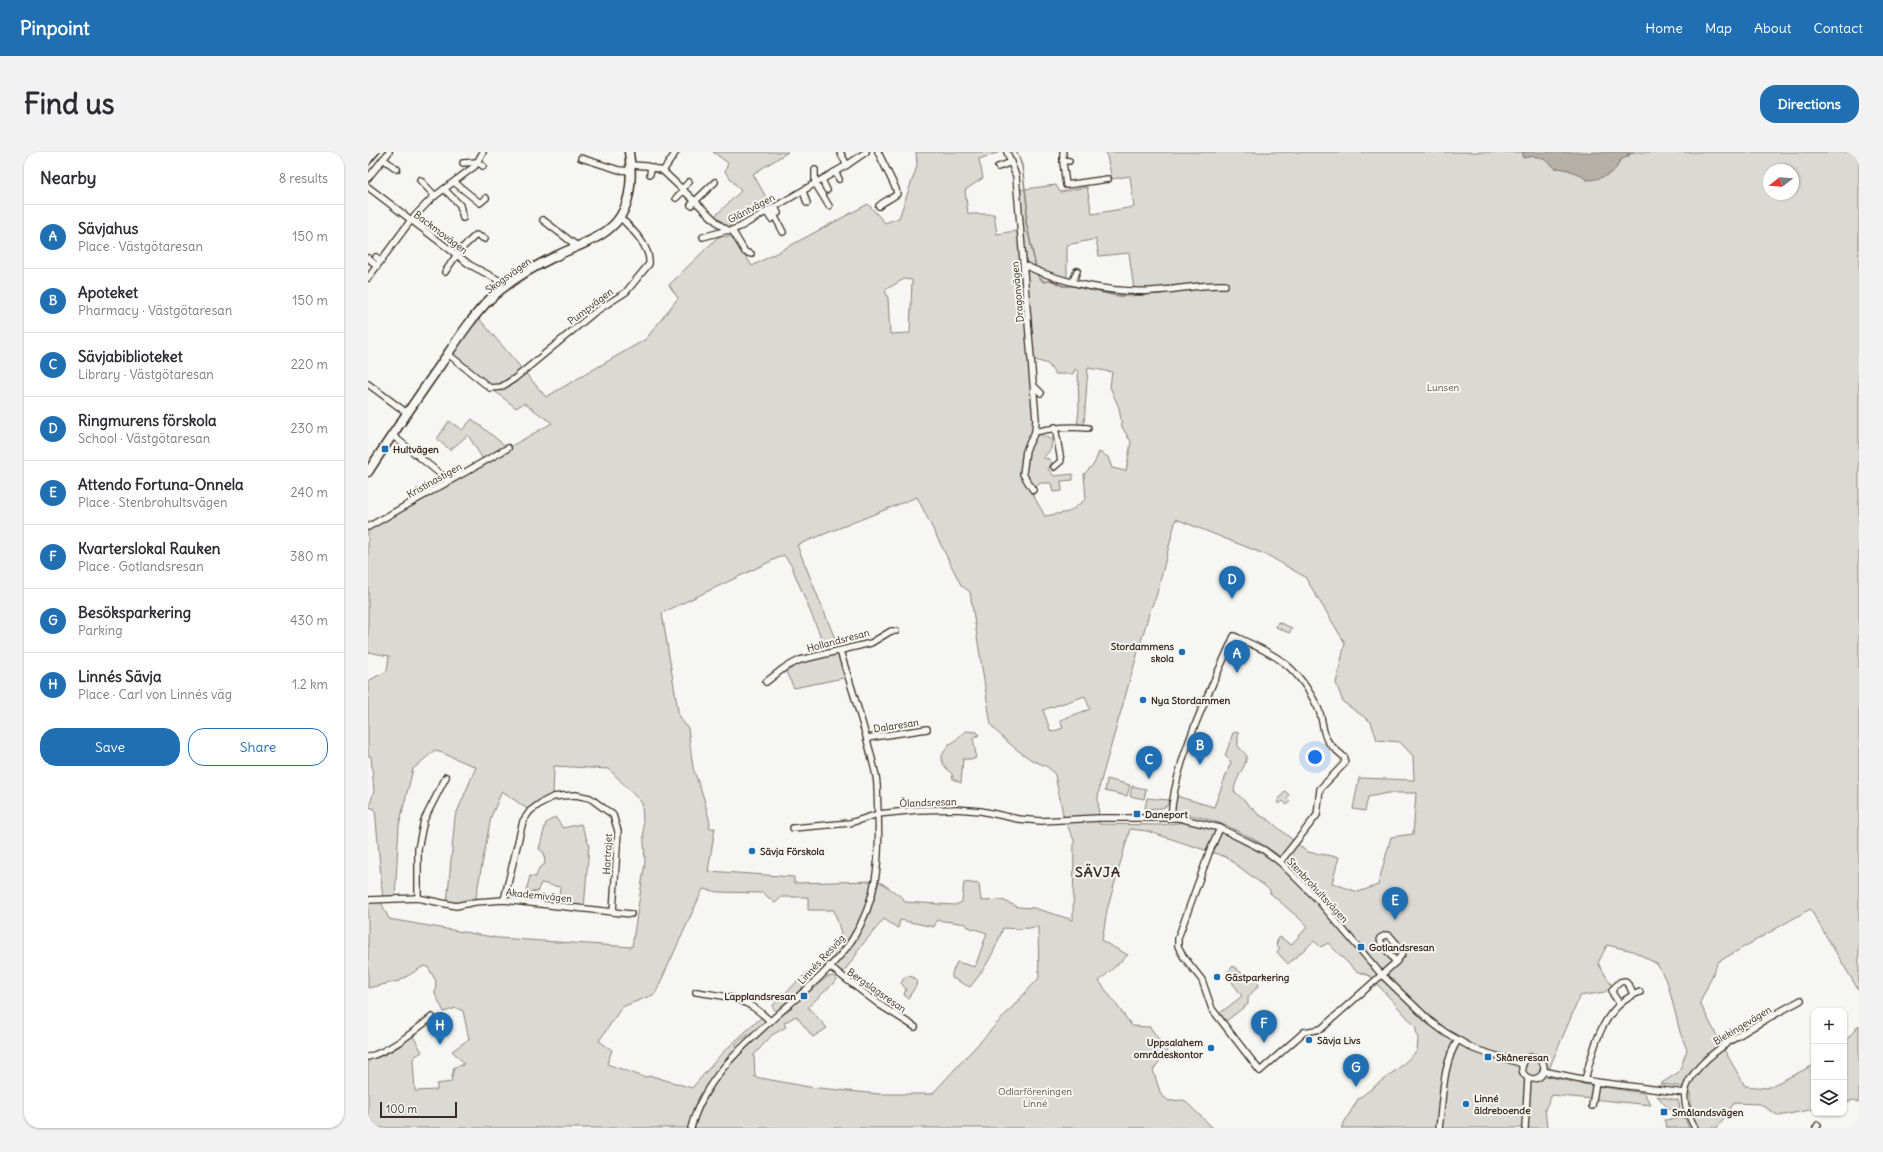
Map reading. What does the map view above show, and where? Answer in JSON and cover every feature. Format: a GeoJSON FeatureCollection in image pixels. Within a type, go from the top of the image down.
{"type":"FeatureCollection","features":[{"type":"Feature","properties":{"kind":"street"},"geometry":{"type":"LineString","coordinates":[[368,178],[389,152]]}},
{"type":"Feature","properties":{"kind":"street"},"geometry":{"type":"LineString","coordinates":[[368,278],[378,261],[400,239],[411,220],[419,215],[435,196],[454,182],[459,174],[474,166],[483,152]]}},
{"type":"Feature","properties":{"kind":"street","name":"Skogsvägen"},"geometry":{"type":"LineString","coordinates":[[368,472],[448,354],[476,315],[490,299],[524,273],[608,230],[620,217],[624,208],[630,183],[631,168],[629,152]]}},
{"type":"Feature","properties":{"kind":"street"},"geometry":{"type":"LineString","coordinates":[[663,171],[676,152]]}},
{"type":"Feature","properties":{"kind":"street"},"geometry":{"type":"LineString","coordinates":[[840,152],[847,165]]}},
{"type":"Feature","properties":{"kind":"street","name":"Gläntvägen"},"geometry":{"type":"LineString","coordinates":[[581,158],[619,170],[651,167],[663,171],[683,189],[693,203],[703,204],[713,218],[730,230],[740,229],[799,191],[822,180],[866,152]]}},
{"type":"Feature","properties":{"kind":"street","name":"Dragonvägen"},"geometry":{"type":"LineString","coordinates":[[1007,152],[1016,176],[1034,386],[1035,432],[1026,450],[1023,465],[1023,474],[1033,490]]}},
{"type":"Feature","properties":{"kind":"street"},"geometry":{"type":"LineString","coordinates":[[1064,152],[1066,160],[1066,185],[1108,179]]}},
{"type":"Feature","properties":{"kind":"street"},"geometry":{"type":"LineString","coordinates":[[879,206],[897,194],[881,155]]}},
{"type":"Feature","properties":{"kind":"street"},"geometry":{"type":"LineString","coordinates":[[383,159],[397,169]]}},
{"type":"Feature","properties":{"kind":"street"},"geometry":{"type":"LineString","coordinates":[[463,163],[477,162],[483,166]]}},
{"type":"Feature","properties":{"kind":"street"},"geometry":{"type":"LineString","coordinates":[[998,168],[1012,162]]}},
{"type":"Feature","properties":{"kind":"street"},"geometry":{"type":"LineString","coordinates":[[650,174],[651,167]]}},
{"type":"Feature","properties":{"kind":"street"},"geometry":{"type":"LineString","coordinates":[[815,170],[816,183],[829,206]]}},
{"type":"Feature","properties":{"kind":"street"},"geometry":{"type":"LineString","coordinates":[[835,172],[839,179]]}},
{"type":"Feature","properties":{"kind":"street"},"geometry":{"type":"LineString","coordinates":[[420,180],[435,196]]}},
{"type":"Feature","properties":{"kind":"street"},"geometry":{"type":"LineString","coordinates":[[822,180],[827,190]]}},
{"type":"Feature","properties":{"kind":"street"},"geometry":{"type":"LineString","coordinates":[[454,182],[480,203],[486,198]]}},
{"type":"Feature","properties":{"kind":"street"},"geometry":{"type":"LineString","coordinates":[[676,198],[689,182]]}},
{"type":"Feature","properties":{"kind":"street"},"geometry":{"type":"LineString","coordinates":[[693,203],[715,182]]}},
{"type":"Feature","properties":{"kind":"street","name":"Backmovägen"},"geometry":{"type":"LineString","coordinates":[[368,187],[378,192],[411,220],[470,265],[508,285]]}},
{"type":"Feature","properties":{"kind":"street"},"geometry":{"type":"LineString","coordinates":[[444,189],[460,205],[463,218]]}},
{"type":"Feature","properties":{"kind":"street"},"geometry":{"type":"LineString","coordinates":[[799,191],[807,203]]}},
{"type":"Feature","properties":{"kind":"street"},"geometry":{"type":"LineString","coordinates":[[771,209],[778,213]]}},
{"type":"Feature","properties":{"kind":"street"},"geometry":{"type":"LineString","coordinates":[[771,209],[771,219]]}},
{"type":"Feature","properties":{"kind":"street"},"geometry":{"type":"LineString","coordinates":[[771,209],[784,232]]}},
{"type":"Feature","properties":{"kind":"street","name":"Pumpvägen"},"geometry":{"type":"LineString","coordinates":[[448,354],[490,388],[501,387],[514,379],[595,312],[626,292],[649,264],[650,260],[640,240],[620,217]]}},
{"type":"Feature","properties":{"kind":"street"},"geometry":{"type":"LineString","coordinates":[[543,220],[577,246]]}},
{"type":"Feature","properties":{"kind":"street"},"geometry":{"type":"LineString","coordinates":[[704,236],[730,230],[745,252],[751,254]]}},
{"type":"Feature","properties":{"kind":"street"},"geometry":{"type":"LineString","coordinates":[[445,272],[457,254],[476,234],[485,240]]}},
{"type":"Feature","properties":{"kind":"street"},"geometry":{"type":"LineString","coordinates":[[368,258],[378,261]]}},
{"type":"Feature","properties":{"kind":"street"},"geometry":{"type":"LineString","coordinates":[[1024,265],[1048,276],[1073,281],[1092,288],[1150,291],[1203,285],[1225,285]]}},
{"type":"Feature","properties":{"kind":"street"},"geometry":{"type":"LineString","coordinates":[[1073,281],[1077,271]]}},
{"type":"Feature","properties":{"kind":"street"},"geometry":{"type":"LineString","coordinates":[[368,384],[407,413]]}},
{"type":"Feature","properties":{"kind":"street"},"geometry":{"type":"LineString","coordinates":[[1034,386],[1041,393]]}},
{"type":"Feature","properties":{"kind":"street"},"geometry":{"type":"LineString","coordinates":[[1035,432],[1055,427],[1070,426],[1088,428]]}},
{"type":"Feature","properties":{"kind":"street"},"geometry":{"type":"LineString","coordinates":[[1054,466],[1061,460],[1060,436],[1055,427]]}},
{"type":"Feature","properties":{"kind":"street"},"geometry":{"type":"LineString","coordinates":[[392,435],[449,481]]}},
{"type":"Feature","properties":{"kind":"street","name":"Kristinastigen"},"geometry":{"type":"LineString","coordinates":[[368,527],[508,448]]}},
{"type":"Feature","properties":{"kind":"street","name":"Hollandsresan"},"geometry":{"type":"LineString","coordinates":[[766,682],[784,668],[800,660],[871,643],[890,631],[896,631]]}},
{"type":"Feature","properties":{"kind":"street"},"geometry":{"type":"LineString","coordinates":[[1171,818],[1175,785],[1198,720],[1234,636],[1275,655],[1288,663],[1297,674],[1319,709],[1327,741],[1345,758],[1344,764],[1320,789],[1316,815],[1280,862]]}},
{"type":"Feature","properties":{"kind":"street","name":"Linnés Resväg"},"geometry":{"type":"LineString","coordinates":[[691,1128],[699,1105],[719,1071],[829,966],[852,940],[867,912],[873,894],[878,872],[878,814],[876,778],[867,738],[840,651]]}},
{"type":"Feature","properties":{"kind":"street","name":"Dalaresan"},"geometry":{"type":"LineString","coordinates":[[867,738],[928,729]]}},
{"type":"Feature","properties":{"kind":"street"},"geometry":{"type":"LineString","coordinates":[[418,898],[418,848],[424,820],[446,778]]}},
{"type":"Feature","properties":{"kind":"street","name":"Hartrajet"},"geometry":{"type":"LineString","coordinates":[[504,900],[523,821],[530,811],[553,797],[576,796],[590,798],[613,815],[618,831],[613,912]]}},
{"type":"Feature","properties":{"kind":"street","name":"Ölandsresan"},"geometry":{"type":"LineString","coordinates":[[793,828],[850,823],[878,814],[918,810],[956,809],[981,811],[1018,820],[1041,821],[1064,819]]}},
{"type":"Feature","properties":{"kind":"street","name":"Stenbrohultsvägen"},"geometry":{"type":"LineString","coordinates":[[1064,819],[1179,818],[1220,828],[1264,850],[1280,862],[1317,899],[1381,974],[1430,1021],[1474,1049],[1523,1064]]}},
{"type":"Feature","properties":{"kind":"street"},"geometry":{"type":"LineString","coordinates":[[1220,828],[1208,853],[1178,938],[1178,946],[1183,956],[1202,980],[1212,1009],[1260,1071],[1304,1032],[1321,1029],[1396,962],[1402,954],[1401,948],[1390,936],[1380,938],[1381,943],[1396,962]]}},
{"type":"Feature","properties":{"kind":"street","name":"Akademivägen"},"geometry":{"type":"LineString","coordinates":[[368,900],[418,898],[456,906],[475,902],[504,900],[613,912]]}},
{"type":"Feature","properties":{"kind":"street"},"geometry":{"type":"LineString","coordinates":[[613,912],[631,914]]}},
{"type":"Feature","properties":{"kind":"street","name":"Bergslagsresan"},"geometry":{"type":"LineString","coordinates":[[829,966],[880,1005],[915,1026]]}},
{"type":"Feature","properties":{"kind":"street"},"geometry":{"type":"LineString","coordinates":[[1619,1003],[1612,990],[1620,982],[1625,981],[1630,987],[1633,995]]}},
{"type":"Feature","properties":{"kind":"street"},"geometry":{"type":"LineString","coordinates":[[696,992],[732,997],[745,1001],[770,1021]]}},
{"type":"Feature","properties":{"kind":"street"},"geometry":{"type":"LineString","coordinates":[[1585,1080],[1593,1050],[1606,1021],[1619,1003],[1640,992]]}},
{"type":"Feature","properties":{"kind":"street","name":"Blekingevägen"},"geometry":{"type":"LineString","coordinates":[[1685,1093],[1688,1084],[1704,1061],[1722,1046],[1801,1000]]}},
{"type":"Feature","properties":{"kind":"street"},"geometry":{"type":"LineString","coordinates":[[368,1057],[403,1039],[432,1017]]}},
{"type":"Feature","properties":{"kind":"street"},"geometry":{"type":"LineString","coordinates":[[1439,1128],[1447,1067],[1451,1050],[1458,1040]]}},
{"type":"Feature","properties":{"kind":"street"},"geometry":{"type":"LineString","coordinates":[[1525,1128],[1528,1078],[1523,1071],[1523,1064],[1528,1058],[1536,1057],[1544,1065],[1543,1071],[1541,1076],[1537,1078],[1528,1078]]}},
{"type":"Feature","properties":{"kind":"street"},"geometry":{"type":"LineString","coordinates":[[1543,1071],[1596,1082],[1685,1093],[1685,1105],[1695,1128]]}},
{"type":"Feature","properties":{"kind":"street"},"geometry":{"type":"LineString","coordinates":[[1592,1106],[1596,1082]]}},
{"type":"Feature","properties":{"kind":"green space"},"geometry":{"type":"Polygon","coordinates":[[[713,152],[788,152],[753,174],[772,208],[729,231],[713,218],[741,191],[725,172],[728,163],[713,152]]]}},
{"type":"Feature","properties":{"kind":"green space","name":"Lunsen"},"geometry":{"type":"Polygon","coordinates":[[[916,152],[1000,152],[979,159],[983,178],[965,190],[968,214],[994,214],[997,234],[1021,230],[1017,190],[1056,185],[1060,192],[1087,187],[1092,214],[1134,207],[1130,176],[1112,179],[1106,152],[1523,152],[1523,158],[1532,156],[1544,159],[1555,168],[1572,171],[1587,180],[1603,174],[1628,156],[1627,152],[1859,152],[1859,991],[1810,909],[1718,962],[1700,1003],[1745,1086],[1767,1088],[1811,1066],[1811,1110],[1779,1116],[1760,1104],[1734,1103],[1717,1128],[1695,1128],[1688,1112],[1691,1106],[1689,1084],[1685,1087],[1660,1084],[1679,1072],[1687,1050],[1680,1032],[1668,984],[1657,964],[1633,951],[1607,945],[1598,963],[1612,986],[1605,992],[1580,996],[1546,1076],[1582,1084],[1644,1093],[1651,1105],[1552,1095],[1545,1109],[1547,1128],[1341,1128],[1358,1099],[1400,1067],[1417,1051],[1418,1039],[1415,1026],[1370,976],[1356,971],[1328,943],[1321,947],[1314,941],[1288,964],[1277,952],[1280,948],[1276,945],[1278,939],[1280,937],[1291,945],[1308,926],[1270,893],[1270,890],[1226,857],[1147,831],[1130,829],[1107,910],[1102,941],[1128,955],[1099,981],[1132,1026],[1150,1027],[1167,1051],[1153,1070],[1161,1095],[1169,1101],[1184,1100],[1213,1128],[694,1128],[703,1104],[731,1063],[749,1044],[827,977],[833,976],[837,980],[808,1007],[827,1028],[813,1037],[796,1016],[784,1023],[786,1027],[772,1035],[754,1055],[755,1077],[809,1087],[879,1094],[932,1094],[1039,978],[1038,927],[1019,929],[1003,928],[990,959],[970,987],[952,978],[952,973],[957,962],[975,967],[987,933],[968,927],[966,924],[937,920],[934,927],[900,920],[898,928],[884,919],[857,951],[857,954],[842,974],[835,965],[851,945],[863,926],[872,905],[879,881],[903,898],[905,902],[955,905],[962,902],[964,882],[979,884],[981,901],[1002,900],[1018,907],[1034,908],[1073,920],[1074,840],[1064,819],[1055,775],[1047,767],[1032,760],[1015,748],[991,725],[970,592],[961,585],[917,497],[797,545],[840,651],[848,677],[794,688],[784,668],[820,654],[825,647],[791,565],[784,555],[662,613],[679,717],[688,728],[693,768],[704,799],[710,823],[709,828],[715,828],[708,871],[794,877],[794,883],[874,881],[867,904],[848,940],[824,969],[777,1013],[772,1006],[829,951],[841,933],[834,910],[808,910],[808,897],[782,897],[775,903],[763,893],[718,892],[703,889],[655,994],[622,1007],[599,1041],[612,1050],[607,1064],[644,1077],[652,1076],[692,1088],[723,1052],[763,1016],[765,1021],[764,1026],[762,1024],[736,1044],[737,1047],[718,1070],[704,1091],[689,1128],[368,1128],[368,1059],[403,1039],[413,1036],[422,1052],[414,1057],[413,1061],[415,1091],[437,1090],[437,1084],[451,1082],[454,1067],[463,1065],[463,1062],[452,1051],[469,1039],[463,1011],[456,1008],[444,1012],[435,994],[436,981],[428,967],[424,966],[399,981],[368,988],[368,900],[380,900],[389,919],[498,938],[632,947],[645,862],[642,803],[609,769],[554,766],[553,797],[530,811],[502,791],[491,817],[475,902],[447,904],[455,817],[476,767],[435,750],[413,769],[399,825],[395,899],[383,900],[375,809],[369,807],[374,791],[371,756],[368,756],[368,681],[387,671],[389,656],[368,652],[368,527],[484,461],[468,435],[450,450],[437,439],[449,421],[462,430],[472,419],[508,448],[552,423],[524,403],[516,408],[448,354],[476,315],[546,397],[646,339],[678,298],[669,285],[718,237],[733,236],[752,266],[868,204],[885,223],[899,218],[917,166],[916,152]],[[1096,239],[1067,245],[1067,280],[1092,288],[1134,290],[1129,253],[1099,256],[1096,239]],[[904,279],[885,290],[888,298],[890,334],[910,333],[912,280],[904,279]],[[1032,359],[1038,433],[1052,440],[1051,449],[1043,458],[1049,459],[1052,463],[1048,469],[1054,476],[1073,474],[1073,480],[1061,481],[1062,491],[1053,492],[1051,483],[1041,483],[1036,486],[1033,495],[1045,516],[1069,512],[1086,499],[1084,474],[1094,464],[1099,452],[1108,457],[1112,468],[1126,471],[1131,442],[1122,427],[1119,408],[1110,387],[1112,372],[1088,368],[1084,424],[1081,427],[1077,427],[1079,409],[1078,371],[1075,369],[1073,374],[1055,374],[1048,364],[1032,359]],[[1176,519],[1156,597],[1150,610],[1100,784],[1098,797],[1099,824],[1160,825],[1186,822],[1217,830],[1263,854],[1280,865],[1281,857],[1257,841],[1230,827],[1201,817],[1173,814],[1173,795],[1214,807],[1231,762],[1225,756],[1233,733],[1238,732],[1238,746],[1247,756],[1236,782],[1234,791],[1259,815],[1269,820],[1307,852],[1339,857],[1332,883],[1358,892],[1378,885],[1391,837],[1413,834],[1416,793],[1388,793],[1368,797],[1365,811],[1353,809],[1359,778],[1414,780],[1413,756],[1400,742],[1377,740],[1371,722],[1343,702],[1336,683],[1345,643],[1305,577],[1269,556],[1176,519]],[[1085,696],[1043,710],[1051,732],[1063,728],[1060,720],[1090,709],[1085,696]]]}},
{"type":"Feature","properties":{"kind":"green space"},"geometry":{"type":"Polygon","coordinates":[[[1278,622],[1292,628],[1289,633],[1276,627],[1278,622]]]}},
{"type":"Feature","properties":{"kind":"green space"},"geometry":{"type":"Polygon","coordinates":[[[967,731],[977,732],[979,735],[973,738],[976,755],[975,759],[963,759],[961,783],[953,779],[952,774],[942,761],[942,755],[949,744],[954,742],[967,731]]]}},
{"type":"Feature","properties":{"kind":"green space"},"geometry":{"type":"Polygon","coordinates":[[[1107,779],[1130,785],[1127,796],[1105,791],[1107,779]]]}},
{"type":"Feature","properties":{"kind":"green space"},"geometry":{"type":"Polygon","coordinates":[[[1132,786],[1146,789],[1144,799],[1130,796],[1132,786]]]}},
{"type":"Feature","properties":{"kind":"green space"},"geometry":{"type":"Polygon","coordinates":[[[1285,791],[1289,795],[1287,798],[1290,801],[1287,805],[1283,801],[1279,804],[1277,802],[1285,791]]]}},
{"type":"Feature","properties":{"kind":"green space"},"geometry":{"type":"Polygon","coordinates":[[[1147,798],[1169,800],[1167,806],[1162,808],[1145,809],[1147,798]]]}},
{"type":"Feature","properties":{"kind":"green space"},"geometry":{"type":"Polygon","coordinates":[[[555,817],[563,828],[581,824],[589,845],[584,909],[558,906],[560,887],[541,883],[537,892],[526,891],[530,876],[536,877],[539,868],[545,864],[544,853],[539,849],[546,823],[555,817]]]}},
{"type":"Feature","properties":{"kind":"green space"},"geometry":{"type":"Polygon","coordinates":[[[1233,966],[1252,982],[1256,980],[1259,985],[1248,997],[1248,1004],[1225,1022],[1219,1014],[1242,996],[1226,974],[1233,966]]]}},
{"type":"Feature","properties":{"kind":"green space"},"geometry":{"type":"Polygon","coordinates":[[[908,976],[913,977],[917,981],[916,986],[908,998],[904,995],[906,989],[901,983],[904,978],[908,976]]]}},
{"type":"Feature","properties":{"kind":"green space"},"geometry":{"type":"Polygon","coordinates":[[[1859,1025],[1859,1103],[1855,1100],[1847,1101],[1847,1039],[1859,1025]]]}},
{"type":"Feature","properties":{"kind":"green space"},"geometry":{"type":"Polygon","coordinates":[[[1657,1096],[1678,1100],[1680,1107],[1678,1110],[1669,1109],[1657,1096]]]}},
{"type":"Feature","properties":{"kind":"green space"},"geometry":{"type":"Polygon","coordinates":[[[1685,1118],[1689,1128],[1667,1128],[1664,1120],[1685,1118]]]}},
{"type":"Feature","properties":{"kind":"shaded area"},"geometry":{"type":"Polygon","coordinates":[[[1523,152],[1627,152],[1629,156],[1620,160],[1615,169],[1607,175],[1597,179],[1587,180],[1572,171],[1555,168],[1544,159],[1532,156],[1523,158],[1523,152]]]}},
{"type":"Feature","properties":{"kind":"waterway"},"geometry":{"type":"LineString","coordinates":[[1017,152],[1022,166],[1027,205],[1026,222],[1036,268]]}},
{"type":"Feature","properties":{"kind":"waterway"},"geometry":{"type":"LineString","coordinates":[[1628,155],[1633,152]]}},
{"type":"Feature","properties":{"kind":"waterway"},"geometry":{"type":"LineString","coordinates":[[1037,273],[1044,282],[1051,280],[1063,286],[1073,286],[1118,296],[1146,295]]}},
{"type":"Feature","properties":{"kind":"railway"},"geometry":{"type":"LineString","coordinates":[[368,166],[380,152]]}},
{"type":"Feature","properties":{"kind":"place","name":"Hultvägen"},"geometry":{"type":"Point","coordinates":[385,449]}},
{"type":"Feature","properties":{"kind":"place","name":"Ringmurens förskola"},"geometry":{"type":"Point","coordinates":[1232,599]}},
{"type":"Feature","properties":{"kind":"place","name":"Stordammens skola"},"geometry":{"type":"Point","coordinates":[1182,652]}},
{"type":"Feature","properties":{"kind":"place","name":"Sävjahus"},"geometry":{"type":"Point","coordinates":[1237,673]}},
{"type":"Feature","properties":{"kind":"place","name":"Nya Stordammen"},"geometry":{"type":"Point","coordinates":[1143,700]}},
{"type":"Feature","properties":{"kind":"place","name":"Apoteket"},"geometry":{"type":"Point","coordinates":[1200,765]}},
{"type":"Feature","properties":{"kind":"place","name":"Sävjabiblioteket"},"geometry":{"type":"Point","coordinates":[1149,779]}},
{"type":"Feature","properties":{"kind":"place","name":"Daneport"},"geometry":{"type":"Point","coordinates":[1137,814]}},
{"type":"Feature","properties":{"kind":"place","name":"Sävja Förskola"},"geometry":{"type":"Point","coordinates":[752,851]}},
{"type":"Feature","properties":{"kind":"place","name":"Attendo Fortuna-Onnela"},"geometry":{"type":"Point","coordinates":[1395,920]}},
{"type":"Feature","properties":{"kind":"place","name":"Gotlandsresan"},"geometry":{"type":"Point","coordinates":[1361,947]}},
{"type":"Feature","properties":{"kind":"place","name":"Gästparkering"},"geometry":{"type":"Point","coordinates":[1217,977]}},
{"type":"Feature","properties":{"kind":"place","name":"Lapplandsresan"},"geometry":{"type":"Point","coordinates":[804,996]}},
{"type":"Feature","properties":{"kind":"place","name":"Sävja Livs"},"geometry":{"type":"Point","coordinates":[1309,1040]}},
{"type":"Feature","properties":{"kind":"place","name":"Kvarterslokal Rauken"},"geometry":{"type":"Point","coordinates":[1264,1043]}},
{"type":"Feature","properties":{"kind":"place","name":"Linnés Sävja"},"geometry":{"type":"Point","coordinates":[440,1045]}},
{"type":"Feature","properties":{"kind":"place","name":"Uppsalahem områdeskontor"},"geometry":{"type":"Point","coordinates":[1211,1048]}},
{"type":"Feature","properties":{"kind":"place","name":"Skåneresan"},"geometry":{"type":"Point","coordinates":[1488,1057]}},
{"type":"Feature","properties":{"kind":"place","name":"Besöksparkering"},"geometry":{"type":"Point","coordinates":[1356,1087]}},
{"type":"Feature","properties":{"kind":"place","name":"Linné äldreboende"},"geometry":{"type":"Point","coordinates":[1466,1104]}},
{"type":"Feature","properties":{"kind":"place","name":"Smålandsvägen"},"geometry":{"type":"Point","coordinates":[1664,1112]}},
{"type":"Feature","properties":{"kind":"district","name":"SÄVJA"},"geometry":{"type":"Point","coordinates":[1098,872]}},
{"type":"Feature","properties":{"kind":"park label","name":"Odlarföreningen Linné"},"geometry":{"type":"Point","coordinates":[1035,1096]}}]}
